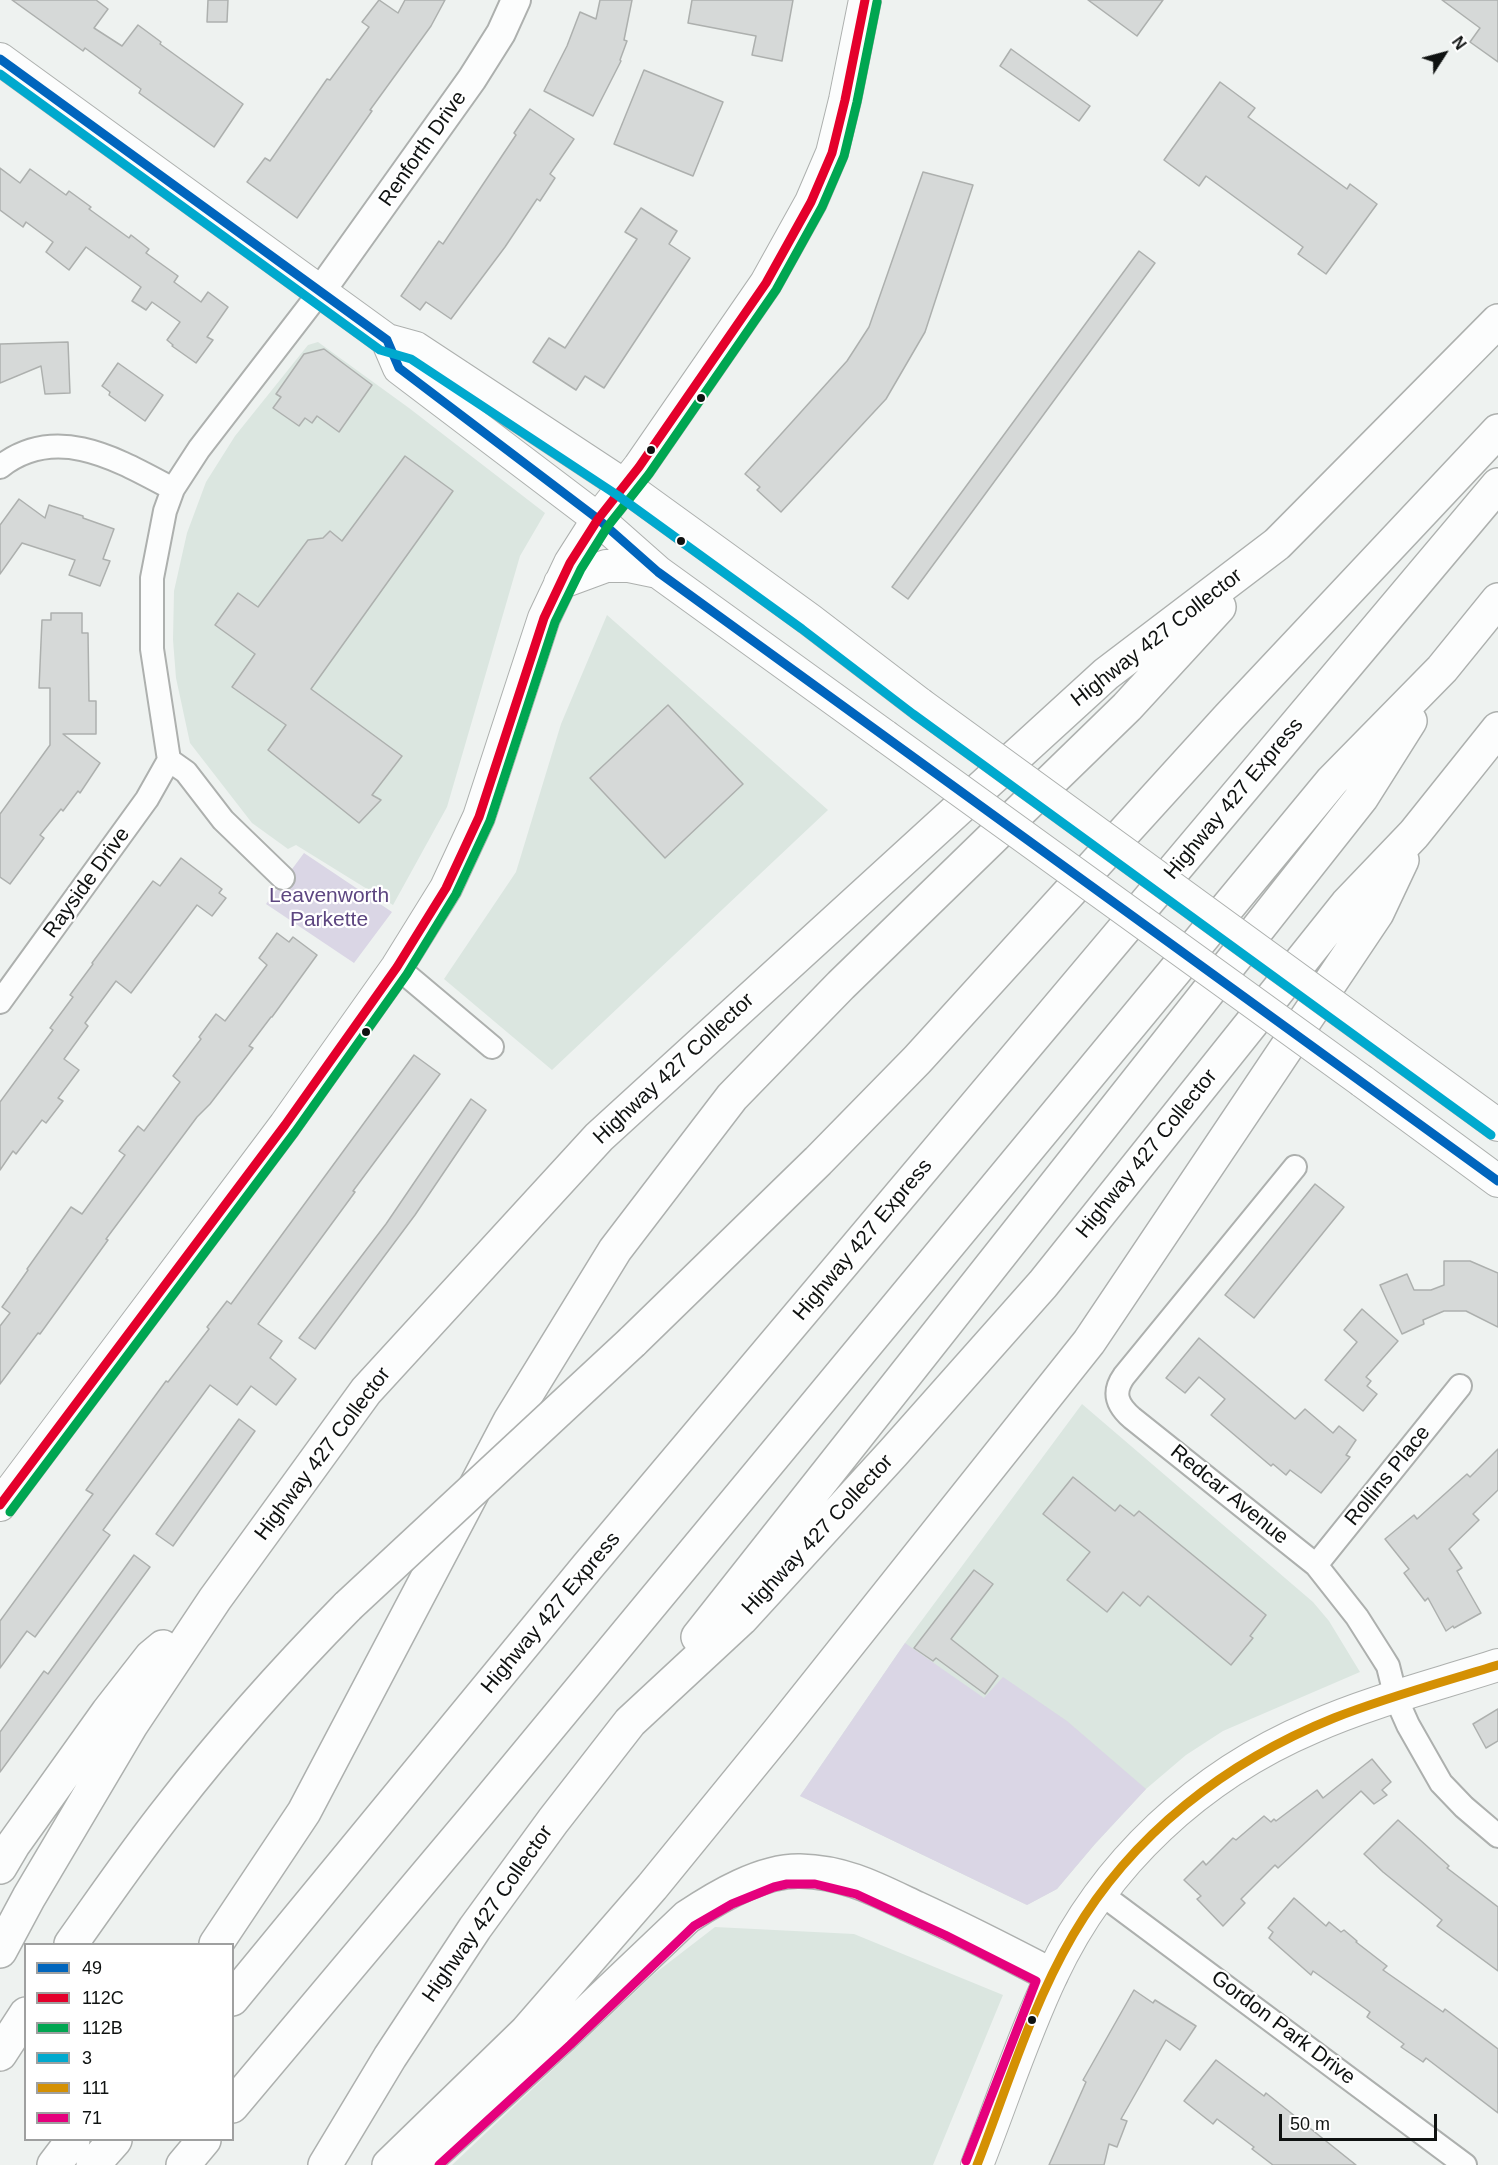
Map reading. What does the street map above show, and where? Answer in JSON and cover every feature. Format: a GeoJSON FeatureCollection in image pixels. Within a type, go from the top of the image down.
{"type":"FeatureCollection","features":[{"type":"Feature","properties":{"kind":"highway","name":"Highway 427 Collector"},"geometry":{"type":"LineString","coordinates":[[0,1951],[29,1897],[131,1725],[215,1599],[366,1391],[599,1137],[1106,674],[1277,544],[1498,321]]}},
{"type":"Feature","properties":{"kind":"highway"},"geometry":{"type":"LineString","coordinates":[[72,1943],[169,1809],[213,1754],[296,1659],[348,1606],[632,1342],[818,1161],[917,1060],[1229,717],[1498,431]]}},
{"type":"Feature","properties":{"kind":"highway","name":"Highway 427 Express"},"geometry":{"type":"LineString","coordinates":[[234,1998],[581,1576],[1498,485]]}},
{"type":"Feature","properties":{"kind":"highway"},"geometry":{"type":"LineString","coordinates":[[217,1943],[304,1812],[510,1421],[615,1250],[732,1097],[841,985],[1127,707],[1277,544]]}},
{"type":"Feature","properties":{"kind":"highway"},"geometry":{"type":"LineString","coordinates":[[234,2104],[490,1799],[1332,781],[1442,669],[1498,600]]}},
{"type":"Feature","properties":{"kind":"highway"},"geometry":{"type":"LineString","coordinates":[[630,1722],[1362,797],[1442,669]]}},
{"type":"Feature","properties":{"kind":"highway","name":"Highway 427 Collector"},"geometry":{"type":"LineString","coordinates":[[325,2165],[390,2057],[475,1928],[553,1821],[630,1722],[741,1619],[1028,1302],[1347,904],[1414,834],[1498,729]]}},
{"type":"Feature","properties":{"kind":"highway"},"geometry":{"type":"LineString","coordinates":[[389,2165],[526,2032],[644,1896],[787,1721],[1089,1342],[1377,913],[1414,834]]}},
{"type":"Feature","properties":{"kind":"highway"},"geometry":{"type":"LineString","coordinates":[[0,1867],[26,1826],[137,1675],[152,1657],[215,1599]]}},
{"type":"Feature","properties":{"kind":"highway"},"geometry":{"type":"LineString","coordinates":[[421,2165],[687,1917],[737,1888],[766,1877],[798,1871],[856,1880],[1051,1975]]}},
{"type":"Feature","properties":{"kind":"highway"},"geometry":{"type":"LineString","coordinates":[[0,2054],[24,2017]]}},
{"type":"Feature","properties":{"kind":"highway"},"geometry":{"type":"LineString","coordinates":[[54,2165],[72,2141]]}},
{"type":"Feature","properties":{"kind":"highway"},"geometry":{"type":"LineString","coordinates":[[93,2165],[113,2141]]}},
{"type":"Feature","properties":{"kind":"highway"},"geometry":{"type":"LineString","coordinates":[[183,2165],[202,2141]]}},
{"type":"Feature","properties":{"kind":"main road"},"geometry":{"type":"LineString","coordinates":[[0,1505],[285,1125],[397,967],[446,888],[472,835],[544,618],[560,583],[598,519],[639,467],[766,283],[812,202],[834,146],[865,0]]}},
{"type":"Feature","properties":{"kind":"main road"},"geometry":{"type":"LineString","coordinates":[[0,58],[387,340],[416,348],[624,485],[809,619],[920,704],[1498,1125]]}},
{"type":"Feature","properties":{"kind":"main road"},"geometry":{"type":"LineString","coordinates":[[387,340],[399,368],[598,519],[658,572],[1498,1181]]}},
{"type":"Feature","properties":{"kind":"main road"},"geometry":{"type":"LineString","coordinates":[[560,583],[606,566],[629,566],[658,572]]}},
{"type":"Feature","properties":{"kind":"main road"},"geometry":{"type":"LineString","coordinates":[[977,2165],[1051,1975],[1100,1893],[1154,1832],[1192,1797],[1284,1740],[1324,1722],[1498,1665]]}},
{"type":"Feature","properties":{"kind":"street","name":"Renforth Drive"},"geometry":{"type":"LineString","coordinates":[[320,292],[478,71],[501,33],[516,0]]}},
{"type":"Feature","properties":{"kind":"street"},"geometry":{"type":"LineString","coordinates":[[283,878],[223,820],[186,772],[168,760],[152,650],[152,589],[165,511],[173,489],[213,430],[320,292]]}},
{"type":"Feature","properties":{"kind":"street"},"geometry":{"type":"LineString","coordinates":[[0,467],[22,454],[42,448],[82,448],[111,458],[173,489]]}},
{"type":"Feature","properties":{"kind":"street","name":"Rayside Drive"},"geometry":{"type":"LineString","coordinates":[[0,1002],[147,799],[168,760]]}},
{"type":"Feature","properties":{"kind":"street"},"geometry":{"type":"LineString","coordinates":[[397,967],[492,1047]]}},
{"type":"Feature","properties":{"kind":"street","name":"Redcar Avenue"},"geometry":{"type":"LineString","coordinates":[[1295,1167],[1118,1384],[1116,1393],[1120,1407],[1316,1565],[1357,1617],[1388,1666],[1396,1698],[1408,1725],[1442,1783],[1464,1807],[1498,1836]]}},
{"type":"Feature","properties":{"kind":"street","name":"Rollins Place"},"geometry":{"type":"LineString","coordinates":[[1316,1565],[1461,1386]]}},
{"type":"Feature","properties":{"kind":"street","name":"Gordon Park Drive"},"geometry":{"type":"LineString","coordinates":[[1100,1893],[1465,2165]]}},
{"type":"Feature","properties":{"kind":"shaded area"},"geometry":{"type":"Polygon","coordinates":[[[318,342],[409,408],[545,513],[520,556],[447,807],[393,905],[296,845],[288,849],[252,823],[190,743],[176,678],[173,640],[174,591],[187,533],[206,482],[235,436],[308,345],[318,342]]]}},
{"type":"Feature","properties":{"kind":"shaded area"},"geometry":{"type":"Polygon","coordinates":[[[607,615],[828,810],[552,1070],[444,979],[516,872],[561,724],[607,615]]]}},
{"type":"Feature","properties":{"kind":"shaded area"},"geometry":{"type":"Polygon","coordinates":[[[1082,1404],[1313,1602],[1329,1621],[1360,1672],[1223,1731],[1186,1755],[1146,1789],[1057,1889],[1027,1905],[800,1796],[905,1643],[1082,1404]]]}},
{"type":"Feature","properties":{"kind":"shaded area"},"geometry":{"type":"Polygon","coordinates":[[[715,1927],[854,1934],[1003,1995],[933,2165],[452,2165],[654,1974],[715,1927]]]}},
{"type":"Feature","properties":{"kind":"green space","name":"Leavenworth Parkette"},"geometry":{"type":"Polygon","coordinates":[[[304,853],[392,912],[354,963],[266,904],[304,853]]]}},
{"type":"Feature","properties":{"kind":"green space"},"geometry":{"type":"Polygon","coordinates":[[[905,1643],[984,1698],[1003,1677],[1067,1721],[1146,1789],[1057,1889],[1027,1905],[800,1796],[905,1643]]]}},
{"type":"Feature","properties":{"kind":"building"},"geometry":{"type":"Polygon","coordinates":[[[12,0],[96,0],[108,9],[94,28],[122,46],[138,25],[161,42],[160,44],[243,104],[214,147],[139,93],[141,89],[85,48],[83,51],[12,0]]]}},
{"type":"Feature","properties":{"kind":"building"},"geometry":{"type":"Polygon","coordinates":[[[208,0],[228,0],[227,22],[207,22],[208,0]]]}},
{"type":"Feature","properties":{"kind":"building"},"geometry":{"type":"Polygon","coordinates":[[[379,0],[398,13],[405,0],[445,0],[431,26],[370,110],[372,111],[297,218],[247,182],[265,158],[270,161],[327,79],[330,80],[369,27],[362,22],[379,0]]]}},
{"type":"Feature","properties":{"kind":"building"},"geometry":{"type":"Polygon","coordinates":[[[600,0],[632,0],[624,40],[627,41],[621,61],[593,116],[544,91],[567,46],[580,12],[596,19],[600,0]]]}},
{"type":"Feature","properties":{"kind":"building"},"geometry":{"type":"Polygon","coordinates":[[[692,0],[793,0],[782,61],[752,55],[756,36],[688,23],[692,0]]]}},
{"type":"Feature","properties":{"kind":"building"},"geometry":{"type":"Polygon","coordinates":[[[1088,0],[1163,0],[1137,36],[1088,0]]]}},
{"type":"Feature","properties":{"kind":"building"},"geometry":{"type":"Polygon","coordinates":[[[1442,0],[1498,0],[1498,62],[1470,42],[1480,28],[1442,0]]]}},
{"type":"Feature","properties":{"kind":"building"},"geometry":{"type":"Polygon","coordinates":[[[1011,49],[1090,106],[1079,121],[1000,66],[1011,49]]]}},
{"type":"Feature","properties":{"kind":"building"},"geometry":{"type":"Polygon","coordinates":[[[644,70],[723,102],[693,176],[614,144],[644,70]]]}},
{"type":"Feature","properties":{"kind":"building"},"geometry":{"type":"Polygon","coordinates":[[[1220,82],[1255,108],[1248,117],[1347,189],[1350,184],[1377,204],[1326,274],[1298,254],[1303,247],[1206,176],[1199,186],[1164,160],[1220,82]]]}},
{"type":"Feature","properties":{"kind":"building"},"geometry":{"type":"Polygon","coordinates":[[[530,109],[574,139],[550,174],[555,178],[540,201],[537,199],[505,247],[451,319],[426,302],[420,310],[401,296],[439,241],[443,244],[516,135],[514,133],[530,109]]]}},
{"type":"Feature","properties":{"kind":"building"},"geometry":{"type":"Polygon","coordinates":[[[0,168],[20,183],[30,169],[66,195],[69,191],[91,207],[89,209],[129,238],[131,235],[149,249],[146,253],[178,276],[174,282],[201,302],[208,292],[228,307],[207,337],[213,340],[196,363],[167,340],[180,322],[152,302],[146,310],[132,301],[141,287],[86,247],[69,270],[46,252],[53,242],[26,222],[23,227],[0,210],[0,168]]]}},
{"type":"Feature","properties":{"kind":"building"},"geometry":{"type":"Polygon","coordinates":[[[923,172],[973,185],[925,332],[886,399],[781,512],[757,490],[760,487],[745,474],[847,361],[869,327],[923,172]]]}},
{"type":"Feature","properties":{"kind":"building"},"geometry":{"type":"Polygon","coordinates":[[[641,208],[677,231],[669,244],[690,258],[604,388],[585,376],[576,390],[533,362],[549,338],[565,348],[637,239],[625,232],[641,208]]]}},
{"type":"Feature","properties":{"kind":"building"},"geometry":{"type":"Polygon","coordinates":[[[1139,251],[1155,263],[908,599],[892,587],[1139,251]]]}},
{"type":"Feature","properties":{"kind":"building"},"geometry":{"type":"Polygon","coordinates":[[[68,342],[70,393],[45,394],[41,366],[0,383],[0,344],[68,342]]]}},
{"type":"Feature","properties":{"kind":"building"},"geometry":{"type":"Polygon","coordinates":[[[324,349],[372,385],[339,432],[317,416],[312,423],[305,418],[299,426],[273,408],[281,397],[276,394],[304,354],[324,349]]]}},
{"type":"Feature","properties":{"kind":"building"},"geometry":{"type":"Polygon","coordinates":[[[118,363],[163,395],[145,421],[109,395],[110,392],[102,386],[118,363]]]}},
{"type":"Feature","properties":{"kind":"building"},"geometry":{"type":"Polygon","coordinates":[[[405,456],[453,491],[311,689],[402,756],[372,795],[381,800],[359,823],[268,750],[286,725],[232,687],[255,654],[215,625],[238,593],[258,607],[308,540],[323,538],[330,531],[342,541],[405,456]]]}},
{"type":"Feature","properties":{"kind":"building"},"geometry":{"type":"Polygon","coordinates":[[[19,499],[45,518],[49,505],[114,529],[103,559],[110,561],[100,586],[69,575],[75,560],[22,543],[0,574],[0,525],[19,499]]]}},
{"type":"Feature","properties":{"kind":"building"},"geometry":{"type":"Polygon","coordinates":[[[51,613],[82,613],[82,633],[88,633],[89,701],[96,701],[96,734],[63,734],[100,763],[80,793],[78,791],[40,835],[44,838],[10,884],[0,877],[0,814],[50,745],[50,688],[39,688],[42,620],[51,620],[51,613]]]}},
{"type":"Feature","properties":{"kind":"building"},"geometry":{"type":"Polygon","coordinates":[[[668,705],[743,784],[665,858],[590,778],[668,705]]]}},
{"type":"Feature","properties":{"kind":"building"},"geometry":{"type":"Polygon","coordinates":[[[181,858],[222,889],[219,893],[226,898],[212,916],[197,905],[131,993],[116,981],[85,1023],[88,1026],[64,1059],[79,1070],[58,1098],[63,1101],[46,1123],[42,1120],[16,1154],[13,1151],[0,1170],[0,1102],[53,1030],[50,1028],[73,997],[70,995],[92,963],[153,881],[160,886],[181,858]]]}},
{"type":"Feature","properties":{"kind":"building"},"geometry":{"type":"Polygon","coordinates":[[[277,933],[289,942],[293,937],[317,955],[249,1046],[253,1048],[210,1104],[197,1117],[106,1239],[108,1240],[40,1334],[38,1333],[0,1384],[0,1326],[10,1313],[2,1307],[71,1207],[82,1214],[125,1155],[119,1151],[138,1126],[144,1131],[180,1082],[173,1076],[201,1039],[199,1037],[216,1014],[225,1021],[267,965],[259,958],[277,933]]]}},
{"type":"Feature","properties":{"kind":"building"},"geometry":{"type":"Polygon","coordinates":[[[414,1055],[440,1074],[258,1324],[282,1341],[270,1358],[296,1379],[276,1405],[251,1386],[237,1405],[210,1385],[103,1530],[110,1535],[35,1637],[27,1631],[0,1668],[0,1621],[93,1494],[86,1490],[166,1381],[168,1382],[209,1329],[207,1327],[227,1301],[231,1304],[414,1055]]]}},
{"type":"Feature","properties":{"kind":"building"},"geometry":{"type":"Polygon","coordinates":[[[471,1099],[486,1110],[415,1215],[315,1349],[299,1338],[386,1224],[471,1099]]]}},
{"type":"Feature","properties":{"kind":"building"},"geometry":{"type":"Polygon","coordinates":[[[1315,1184],[1344,1207],[1254,1318],[1225,1295],[1315,1184]]]}},
{"type":"Feature","properties":{"kind":"building"},"geometry":{"type":"Polygon","coordinates":[[[1444,1261],[1470,1261],[1498,1273],[1498,1327],[1466,1311],[1444,1311],[1423,1320],[1424,1324],[1402,1334],[1380,1285],[1407,1274],[1414,1290],[1431,1290],[1444,1285],[1444,1261]]]}},
{"type":"Feature","properties":{"kind":"building"},"geometry":{"type":"Polygon","coordinates":[[[1362,1309],[1398,1341],[1366,1377],[1371,1381],[1367,1386],[1377,1394],[1363,1411],[1325,1380],[1357,1342],[1344,1330],[1362,1309]]]}},
{"type":"Feature","properties":{"kind":"building"},"geometry":{"type":"Polygon","coordinates":[[[1199,1338],[1295,1419],[1305,1409],[1333,1433],[1339,1426],[1356,1440],[1346,1455],[1350,1457],[1321,1493],[1290,1470],[1286,1475],[1273,1464],[1271,1466],[1211,1415],[1225,1399],[1199,1377],[1185,1393],[1166,1378],[1199,1338]]]}},
{"type":"Feature","properties":{"kind":"building"},"geometry":{"type":"Polygon","coordinates":[[[239,1419],[255,1431],[173,1546],[156,1534],[239,1419]]]}},
{"type":"Feature","properties":{"kind":"building"},"geometry":{"type":"Polygon","coordinates":[[[1498,1449],[1498,1490],[1473,1514],[1479,1520],[1449,1549],[1462,1568],[1457,1571],[1481,1613],[1446,1631],[1428,1598],[1425,1601],[1404,1573],[1409,1569],[1385,1539],[1414,1515],[1417,1519],[1467,1474],[1470,1477],[1498,1449]]]}},
{"type":"Feature","properties":{"kind":"building"},"geometry":{"type":"Polygon","coordinates":[[[1073,1477],[1115,1511],[1120,1505],[1134,1516],[1139,1511],[1266,1615],[1250,1636],[1253,1638],[1231,1665],[1148,1596],[1140,1606],[1123,1592],[1107,1612],[1067,1580],[1090,1552],[1043,1514],[1073,1477]]]}},
{"type":"Feature","properties":{"kind":"building"},"geometry":{"type":"Polygon","coordinates":[[[134,1555],[150,1567],[0,1772],[0,1732],[44,1671],[48,1674],[134,1555]]]}},
{"type":"Feature","properties":{"kind":"building"},"geometry":{"type":"Polygon","coordinates":[[[974,1570],[993,1584],[951,1639],[998,1676],[985,1694],[936,1658],[933,1661],[914,1648],[974,1570]]]}},
{"type":"Feature","properties":{"kind":"building"},"geometry":{"type":"Polygon","coordinates":[[[1498,1709],[1498,1741],[1486,1748],[1473,1724],[1498,1709]]]}},
{"type":"Feature","properties":{"kind":"building"},"geometry":{"type":"Polygon","coordinates":[[[1372,1759],[1391,1782],[1382,1790],[1387,1795],[1374,1804],[1361,1791],[1278,1868],[1275,1865],[1241,1899],[1245,1903],[1223,1926],[1197,1899],[1201,1896],[1184,1880],[1203,1861],[1206,1865],[1233,1838],[1236,1840],[1264,1816],[1271,1822],[1274,1819],[1276,1821],[1317,1790],[1323,1798],[1372,1759]]]}},
{"type":"Feature","properties":{"kind":"building"},"geometry":{"type":"Polygon","coordinates":[[[1398,1820],[1449,1866],[1447,1868],[1498,1907],[1498,1971],[1437,1926],[1442,1920],[1364,1854],[1398,1820]]]}},
{"type":"Feature","properties":{"kind":"building"},"geometry":{"type":"Polygon","coordinates":[[[1294,1898],[1326,1926],[1329,1922],[1341,1932],[1344,1930],[1387,1966],[1383,1970],[1443,2012],[1445,2009],[1498,2049],[1498,2113],[1426,2058],[1423,2062],[1401,2047],[1404,2044],[1367,2017],[1370,2012],[1313,1971],[1311,1975],[1269,1938],[1273,1932],[1268,1928],[1294,1898]]]}},
{"type":"Feature","properties":{"kind":"building"},"geometry":{"type":"Polygon","coordinates":[[[1134,1990],[1153,2003],[1155,2000],[1196,2026],[1180,2050],[1166,2040],[1121,2119],[1127,2121],[1117,2147],[1109,2144],[1104,2165],[1049,2165],[1086,2082],[1083,2080],[1134,1990]]]}},
{"type":"Feature","properties":{"kind":"building"},"geometry":{"type":"Polygon","coordinates":[[[1216,2060],[1264,2096],[1266,2093],[1356,2165],[1273,2165],[1252,2149],[1254,2147],[1217,2119],[1213,2124],[1184,2101],[1216,2060]]]}},
{"type":"Feature","properties":{"kind":"transit line","name":"112C"},"geometry":{"type":"LineString","coordinates":[[0,1505],[285,1125],[397,967],[446,888],[479,817],[544,618],[570,563],[598,519],[639,467],[766,283],[811,202],[832,153],[865,0]]}},
{"type":"Feature","properties":{"kind":"transit line","name":"112B"},"geometry":{"type":"LineString","coordinates":[[10,1512],[295,1132],[407,974],[456,894],[490,821],[555,622],[581,569],[608,526],[649,474],[776,290],[822,207],[844,156],[877,2]]}},
{"type":"Feature","properties":{"kind":"transit line","name":"49"},"geometry":{"type":"LineString","coordinates":[[0,59],[387,340],[399,368],[598,519],[658,572],[1498,1181]]}},
{"type":"Feature","properties":{"kind":"transit line","name":"3"},"geometry":{"type":"LineString","coordinates":[[0,74],[380,350],[411,359],[617,495],[802,629],[913,714],[1491,1135]]}},
{"type":"Feature","properties":{"kind":"transit line","name":"111"},"geometry":{"type":"LineString","coordinates":[[977,2165],[1020,2048],[1058,1962],[1097,1898],[1153,1833],[1220,1779],[1294,1736],[1374,1703],[1498,1665]]}},
{"type":"Feature","properties":{"kind":"transit line","name":"71"},"geometry":{"type":"LineString","coordinates":[[439,2165],[570,2045],[694,1926],[732,1904],[787,1884],[815,1884],[856,1894],[945,1935],[1036,1981],[966,2161]]}}]}
